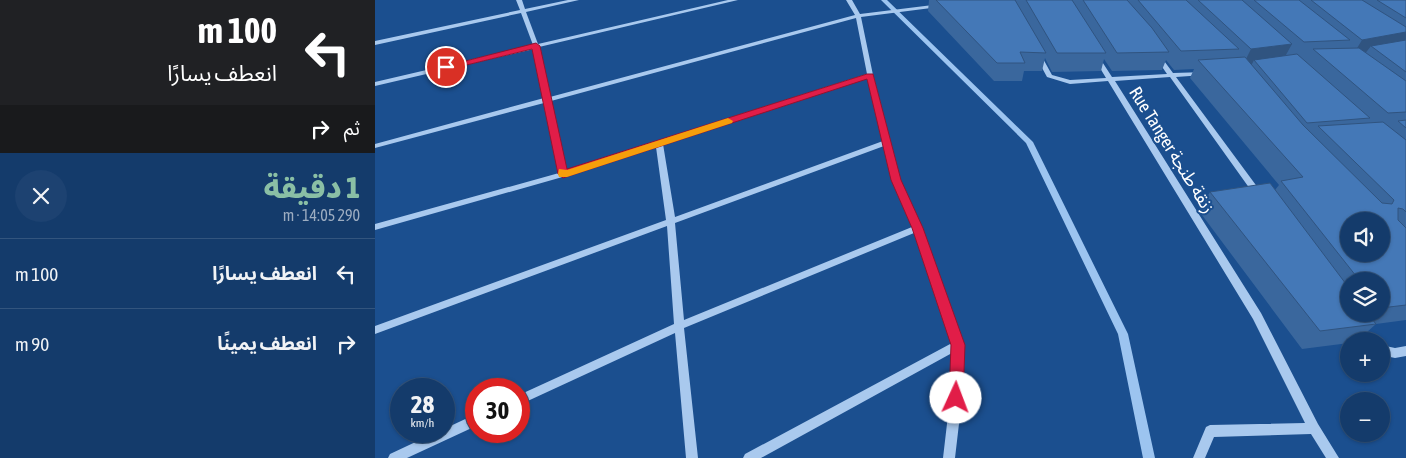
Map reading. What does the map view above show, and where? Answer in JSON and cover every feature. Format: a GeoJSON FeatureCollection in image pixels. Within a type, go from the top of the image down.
{"type":"FeatureCollection","features":[{"type":"Feature","properties":{"kind":"street"},"geometry":{"type":"LineString","coordinates":[[519,0],[536,46],[563,174]]}},
{"type":"Feature","properties":{"kind":"street"},"geometry":{"type":"LineString","coordinates":[[375,43],[576,0]]}},
{"type":"Feature","properties":{"kind":"street"},"geometry":{"type":"LineString","coordinates":[[375,84],[735,0]]}},
{"type":"Feature","properties":{"kind":"street"},"geometry":{"type":"LineString","coordinates":[[849,0],[858,16],[870,75],[896,180],[917,228],[958,345],[956,398],[949,458]]}},
{"type":"Feature","properties":{"kind":"street"},"geometry":{"type":"LineString","coordinates":[[375,146],[858,16],[918,6],[946,4]]}},
{"type":"Feature","properties":{"kind":"street"},"geometry":{"type":"LineString","coordinates":[[1149,44],[1265,204]]}},
{"type":"Feature","properties":{"kind":"street","name":"Rue Tanger زنقة طنجة"},"geometry":{"type":"LineString","coordinates":[[1091,48],[1257,316],[1314,428],[1333,458]]}},
{"type":"Feature","properties":{"kind":"street"},"geometry":{"type":"LineString","coordinates":[[1036,52],[1049,76],[1070,82],[1211,73]]}},
{"type":"Feature","properties":{"kind":"street"},"geometry":{"type":"LineString","coordinates":[[375,227],[563,174],[870,75]]}},
{"type":"Feature","properties":{"kind":"street"},"geometry":{"type":"LineString","coordinates":[[375,330],[887,142]]}},
{"type":"Feature","properties":{"kind":"street"},"geometry":{"type":"LineString","coordinates":[[659,143],[671,221],[692,458]]}},
{"type":"Feature","properties":{"kind":"street"},"geometry":{"type":"LineString","coordinates":[[530,395],[679,326],[917,228]]}},
{"type":"Feature","properties":{"kind":"street"},"geometry":{"type":"LineString","coordinates":[[1352,325],[1357,332]]}},
{"type":"Feature","properties":{"kind":"street"},"geometry":{"type":"LineString","coordinates":[[749,458],[958,345]]}},
{"type":"Feature","properties":{"kind":"street"},"geometry":{"type":"LineString","coordinates":[[1390,352],[1406,351]]}},
{"type":"Feature","properties":{"kind":"street"},"geometry":{"type":"LineString","coordinates":[[394,458],[465,425]]}},
{"type":"Feature","properties":{"kind":"street"},"geometry":{"type":"LineString","coordinates":[[1199,458],[1210,431],[1314,428]]}},
{"type":"Feature","properties":{"kind":"building"},"geometry":{"type":"Polygon","coordinates":[[[936,0],[1015,0],[1046,53],[1020,52],[1025,63],[997,63],[936,0]]]}},
{"type":"Feature","properties":{"kind":"building"},"geometry":{"type":"Polygon","coordinates":[[[1026,0],[1072,0],[1106,53],[1057,53],[1026,0]]]}},
{"type":"Feature","properties":{"kind":"building"},"geometry":{"type":"Polygon","coordinates":[[[1083,0],[1127,0],[1152,28],[1169,52],[1117,53],[1083,0]]]}},
{"type":"Feature","properties":{"kind":"building"},"geometry":{"type":"Polygon","coordinates":[[[1138,0],[1186,0],[1239,49],[1181,51],[1138,0]]]}},
{"type":"Feature","properties":{"kind":"building"},"geometry":{"type":"Polygon","coordinates":[[[1198,0],[1242,0],[1292,44],[1251,49],[1198,0]]]}},
{"type":"Feature","properties":{"kind":"building"},"geometry":{"type":"Polygon","coordinates":[[[1254,0],[1299,0],[1350,40],[1304,42],[1254,0]]]}},
{"type":"Feature","properties":{"kind":"building"},"geometry":{"type":"Polygon","coordinates":[[[1311,0],[1362,0],[1406,27],[1406,32],[1362,40],[1311,0]]]}},
{"type":"Feature","properties":{"kind":"building"},"geometry":{"type":"Polygon","coordinates":[[[1377,0],[1406,0],[1406,18],[1377,0]]]}},
{"type":"Feature","properties":{"kind":"building"},"geometry":{"type":"Polygon","coordinates":[[[1406,40],[1406,72],[1371,46],[1406,40]]]}},
{"type":"Feature","properties":{"kind":"building"},"geometry":{"type":"Polygon","coordinates":[[[1359,48],[1406,81],[1406,112],[1388,113],[1313,49],[1359,48]]]}},
{"type":"Feature","properties":{"kind":"building"},"geometry":{"type":"Polygon","coordinates":[[[1297,54],[1370,118],[1307,123],[1254,60],[1297,54]]]}},
{"type":"Feature","properties":{"kind":"building"},"geometry":{"type":"Polygon","coordinates":[[[1245,57],[1303,125],[1382,203],[1392,204],[1394,200],[1318,126],[1383,122],[1406,140],[1406,212],[1398,208],[1398,220],[1406,228],[1406,305],[1390,307],[1390,272],[1353,272],[1345,262],[1390,262],[1390,212],[1340,212],[1340,256],[1281,181],[1303,177],[1198,60],[1245,57]]]}},
{"type":"Feature","properties":{"kind":"building"},"geometry":{"type":"Polygon","coordinates":[[[1406,120],[1406,128],[1398,121],[1406,120]]]}},
{"type":"Feature","properties":{"kind":"building"},"geometry":{"type":"Polygon","coordinates":[[[1270,183],[1340,276],[1340,322],[1374,322],[1376,324],[1320,331],[1210,192],[1270,183]]]}},
{"type":"Feature","properties":{"kind":"waterway"},"geometry":{"type":"LineString","coordinates":[[884,0],[1029,142],[1123,334],[1149,458]]}},
{"type":"Feature","properties":{"kind":"slow traffic"},"geometry":{"type":"LineString","coordinates":[[563,171],[563,174],[728,121]]}},
{"type":"Feature","properties":{"kind":"route"},"geometry":{"type":"LineString","coordinates":[[446,67],[536,46],[563,174],[870,75],[896,180],[917,228],[958,345],[956,398]]}}]}
